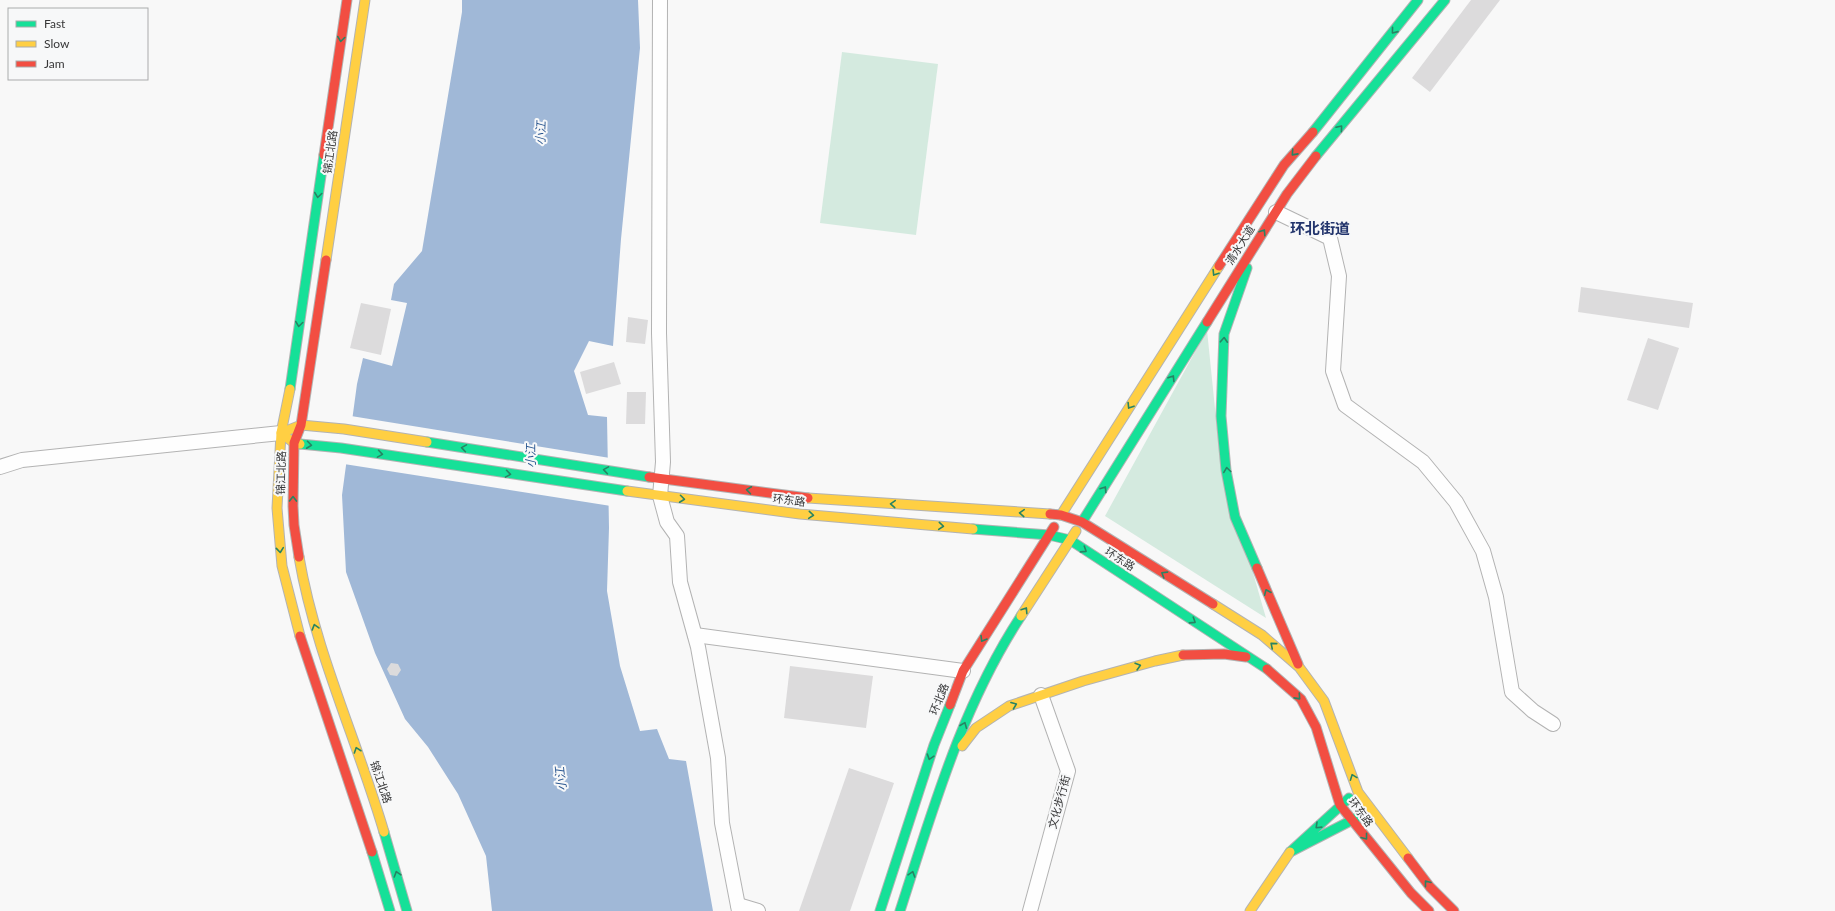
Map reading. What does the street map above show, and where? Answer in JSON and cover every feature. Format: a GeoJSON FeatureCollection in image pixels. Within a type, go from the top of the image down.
{"type":"FeatureCollection","features":[{"type":"Feature","properties":{"kind":"main road","name":"锦江北路"},"geometry":{"type":"LineString","coordinates":[[347,0],[287,407],[281,433],[277,508],[282,566],[288,595],[300,638],[358,807],[390,911]]}},
{"type":"Feature","properties":{"kind":"main road","name":"锦江北路"},"geometry":{"type":"LineString","coordinates":[[365,0],[301,425],[294,443],[294,525],[304,591],[375,801],[408,911]]}},
{"type":"Feature","properties":{"kind":"main road","name":"清水大道"},"geometry":{"type":"LineString","coordinates":[[1061,516],[1284,165],[1313,132],[1418,0]]}},
{"type":"Feature","properties":{"kind":"main road","name":"清水大道"},"geometry":{"type":"LineString","coordinates":[[1082,522],[1254,245],[1302,173],[1445,0]]}},
{"type":"Feature","properties":{"kind":"main road"},"geometry":{"type":"LineString","coordinates":[[1254,245],[1224,334],[1221,416],[1226,470],[1235,517],[1299,667]]}},
{"type":"Feature","properties":{"kind":"main road"},"geometry":{"type":"LineString","coordinates":[[281,433],[301,425]]}},
{"type":"Feature","properties":{"kind":"main road","name":"环东路"},"geometry":{"type":"LineString","coordinates":[[301,425],[344,429],[662,479],[804,498],[1061,516],[1082,522],[1262,636],[1299,667],[1324,701],[1358,792],[1430,887],[1454,911]]}},
{"type":"Feature","properties":{"kind":"main road"},"geometry":{"type":"LineString","coordinates":[[281,433],[294,443]]}},
{"type":"Feature","properties":{"kind":"main road","name":"环东路"},"geometry":{"type":"LineString","coordinates":[[294,443],[341,448],[644,494],[800,514],[1049,535],[1070,540],[1274,674],[1301,699],[1316,727],[1340,805],[1411,893],[1429,911]]}},
{"type":"Feature","properties":{"kind":"main road","name":"环北路"},"geometry":{"type":"LineString","coordinates":[[880,911],[934,745],[963,671],[1061,516]]}},
{"type":"Feature","properties":{"kind":"main road"},"geometry":{"type":"LineString","coordinates":[[900,911],[946,768],[977,694],[1000,648],[1082,522]]}},
{"type":"Feature","properties":{"kind":"main road"},"geometry":{"type":"LineString","coordinates":[[946,768],[976,728],[1009,706],[1090,679],[1155,661],[1188,654],[1224,654],[1249,658]]}},
{"type":"Feature","properties":{"kind":"main road"},"geometry":{"type":"LineString","coordinates":[[1250,911],[1290,852],[1340,805],[1358,792]]}},
{"type":"Feature","properties":{"kind":"main road"},"geometry":{"type":"LineString","coordinates":[[1290,852],[1353,821],[1371,809]]}},
{"type":"Feature","properties":{"kind":"street"},"geometry":{"type":"LineString","coordinates":[[660,0],[659,333],[663,462],[660,496],[667,522],[678,536],[680,582],[695,635],[718,758],[722,823],[738,908],[758,911]]}},
{"type":"Feature","properties":{"kind":"street"},"geometry":{"type":"LineString","coordinates":[[1276,212],[1330,238],[1339,276],[1333,371],[1345,404],[1423,462],[1456,502],[1483,551],[1496,597],[1512,692],[1533,711],[1553,724]]}},
{"type":"Feature","properties":{"kind":"street"},"geometry":{"type":"LineString","coordinates":[[2,464],[22,460],[281,433]]}},
{"type":"Feature","properties":{"kind":"street"},"geometry":{"type":"LineString","coordinates":[[695,635],[963,671]]}},
{"type":"Feature","properties":{"kind":"street","name":"文化步行街"},"geometry":{"type":"LineString","coordinates":[[1030,911],[1068,771],[1041,695]]}},
{"type":"Feature","properties":{"kind":"green space"},"geometry":{"type":"Polygon","coordinates":[[[842,52],[938,64],[916,235],[820,223],[842,52]]]}},
{"type":"Feature","properties":{"kind":"green space"},"geometry":{"type":"Polygon","coordinates":[[[1207,330],[1220,458],[1266,618],[1105,516],[1207,330]]]}},
{"type":"Feature","properties":{"kind":"water","name":"小江"},"geometry":{"type":"Polygon","coordinates":[[[462,0],[638,0],[640,48],[621,239],[613,346],[589,341],[574,371],[588,415],[607,417],[609,528],[607,591],[620,666],[640,731],[657,729],[669,759],[686,761],[713,911],[492,911],[486,856],[458,794],[428,747],[405,719],[375,653],[346,572],[342,495],[357,384],[363,358],[392,366],[407,303],[391,300],[394,284],[422,251],[462,12],[462,0]]]}},
{"type":"Feature","properties":{"kind":"pier"},"geometry":{"type":"Polygon","coordinates":[[[351,416],[610,458],[611,506],[344,464],[351,416]]]}},
{"type":"Feature","properties":{"kind":"building"},"geometry":{"type":"Polygon","coordinates":[[[1471,0],[1500,0],[1430,92],[1412,78],[1471,0]]]}},
{"type":"Feature","properties":{"kind":"building"},"geometry":{"type":"Polygon","coordinates":[[[1581,287],[1693,303],[1689,328],[1578,312],[1581,287]]]}},
{"type":"Feature","properties":{"kind":"building"},"geometry":{"type":"Polygon","coordinates":[[[361,303],[391,309],[381,355],[350,348],[361,303]]]}},
{"type":"Feature","properties":{"kind":"building"},"geometry":{"type":"Polygon","coordinates":[[[628,317],[648,320],[645,344],[626,342],[628,317]]]}},
{"type":"Feature","properties":{"kind":"building"},"geometry":{"type":"Polygon","coordinates":[[[1648,338],[1679,348],[1658,410],[1627,400],[1648,338]]]}},
{"type":"Feature","properties":{"kind":"building"},"geometry":{"type":"Polygon","coordinates":[[[614,362],[621,384],[586,394],[580,372],[614,362]]]}},
{"type":"Feature","properties":{"kind":"building"},"geometry":{"type":"Polygon","coordinates":[[[627,392],[646,392],[645,424],[626,424],[627,392]]]}},
{"type":"Feature","properties":{"kind":"building"},"geometry":{"type":"Polygon","coordinates":[[[391,663],[398,664],[401,670],[397,676],[390,675],[387,669],[391,663]]]}},
{"type":"Feature","properties":{"kind":"building"},"geometry":{"type":"Polygon","coordinates":[[[790,666],[873,676],[866,728],[784,718],[790,666]]]}},
{"type":"Feature","properties":{"kind":"building"},"geometry":{"type":"Polygon","coordinates":[[[849,768],[894,783],[850,911],[799,911],[849,768]]]}},
{"type":"Feature","properties":{"kind":"traffic: fast"},"geometry":{"type":"LineString","coordinates":[[1313,132],[1418,0]]}},
{"type":"Feature","properties":{"kind":"traffic: fast"},"geometry":{"type":"LineString","coordinates":[[1316,156],[1445,0]]}},
{"type":"Feature","properties":{"kind":"traffic: fast"},"geometry":{"type":"LineString","coordinates":[[290,389],[324,155]]}},
{"type":"Feature","properties":{"kind":"traffic: fast"},"geometry":{"type":"LineString","coordinates":[[1247,268],[1224,334],[1221,416],[1226,470],[1235,517],[1257,568]]}},
{"type":"Feature","properties":{"kind":"traffic: fast"},"geometry":{"type":"LineString","coordinates":[[1082,522],[1207,322]]}},
{"type":"Feature","properties":{"kind":"traffic: fast"},"geometry":{"type":"LineString","coordinates":[[427,442],[649,477]]}},
{"type":"Feature","properties":{"kind":"traffic: fast"},"geometry":{"type":"LineString","coordinates":[[300,444],[341,448],[627,491]]}},
{"type":"Feature","properties":{"kind":"traffic: fast"},"geometry":{"type":"LineString","coordinates":[[973,529],[1049,535],[1070,540],[1267,669]]}},
{"type":"Feature","properties":{"kind":"traffic: fast"},"geometry":{"type":"LineString","coordinates":[[900,911],[937,797],[965,722],[1000,650],[1021,616]]}},
{"type":"Feature","properties":{"kind":"traffic: fast"},"geometry":{"type":"LineString","coordinates":[[880,911],[934,745],[950,705]]}},
{"type":"Feature","properties":{"kind":"traffic: fast"},"geometry":{"type":"LineString","coordinates":[[1349,798],[1290,852],[1362,815]]}},
{"type":"Feature","properties":{"kind":"traffic: fast"},"geometry":{"type":"LineString","coordinates":[[384,832],[407,911]]}},
{"type":"Feature","properties":{"kind":"traffic: fast"},"geometry":{"type":"LineString","coordinates":[[372,852],[390,911]]}},
{"type":"Feature","properties":{"kind":"traffic: slow"},"geometry":{"type":"LineString","coordinates":[[326,260],[365,0]]}},
{"type":"Feature","properties":{"kind":"traffic: slow"},"geometry":{"type":"LineString","coordinates":[[1061,515],[1219,266]]}},
{"type":"Feature","properties":{"kind":"traffic: slow"},"geometry":{"type":"LineString","coordinates":[[290,389],[281,433],[277,508],[282,566],[300,636]]}},
{"type":"Feature","properties":{"kind":"traffic: slow"},"geometry":{"type":"LineString","coordinates":[[300,444],[294,443],[281,433],[301,425],[344,429],[427,442]]}},
{"type":"Feature","properties":{"kind":"traffic: slow"},"geometry":{"type":"LineString","coordinates":[[627,491],[800,514],[973,529]]}},
{"type":"Feature","properties":{"kind":"traffic: slow"},"geometry":{"type":"LineString","coordinates":[[808,498],[1050,514]]}},
{"type":"Feature","properties":{"kind":"traffic: slow"},"geometry":{"type":"LineString","coordinates":[[1021,616],[1076,531]]}},
{"type":"Feature","properties":{"kind":"traffic: slow"},"geometry":{"type":"LineString","coordinates":[[299,557],[315,627],[384,832]]}},
{"type":"Feature","properties":{"kind":"traffic: slow"},"geometry":{"type":"LineString","coordinates":[[1213,604],[1262,635],[1299,667],[1324,701],[1358,792],[1408,858]]}},
{"type":"Feature","properties":{"kind":"traffic: slow"},"geometry":{"type":"LineString","coordinates":[[962,746],[976,728],[1009,706],[1083,681],[1155,661],[1183,655]]}},
{"type":"Feature","properties":{"kind":"traffic: slow"},"geometry":{"type":"LineString","coordinates":[[1250,911],[1290,852]]}},
{"type":"Feature","properties":{"kind":"traffic: jam"},"geometry":{"type":"LineString","coordinates":[[324,155],[347,0]]}},
{"type":"Feature","properties":{"kind":"traffic: jam"},"geometry":{"type":"LineString","coordinates":[[1219,266],[1284,165],[1313,132]]}},
{"type":"Feature","properties":{"kind":"traffic: jam"},"geometry":{"type":"LineString","coordinates":[[1207,322],[1287,194],[1316,156]]}},
{"type":"Feature","properties":{"kind":"traffic: jam"},"geometry":{"type":"LineString","coordinates":[[299,557],[294,525],[293,506],[294,443],[301,425],[326,260]]}},
{"type":"Feature","properties":{"kind":"traffic: jam"},"geometry":{"type":"LineString","coordinates":[[649,477],[808,498]]}},
{"type":"Feature","properties":{"kind":"traffic: jam"},"geometry":{"type":"LineString","coordinates":[[1050,514],[1061,515],[1082,522],[1213,604]]}},
{"type":"Feature","properties":{"kind":"traffic: jam"},"geometry":{"type":"LineString","coordinates":[[950,705],[963,671],[1054,527]]}},
{"type":"Feature","properties":{"kind":"traffic: jam"},"geometry":{"type":"LineString","coordinates":[[1257,568],[1298,664]]}},
{"type":"Feature","properties":{"kind":"traffic: jam"},"geometry":{"type":"LineString","coordinates":[[300,636],[372,852]]}},
{"type":"Feature","properties":{"kind":"traffic: jam"},"geometry":{"type":"LineString","coordinates":[[1183,655],[1224,654],[1246,657]]}},
{"type":"Feature","properties":{"kind":"traffic: jam"},"geometry":{"type":"LineString","coordinates":[[1267,669],[1301,699],[1316,727],[1340,805],[1411,893],[1429,911]]}},
{"type":"Feature","properties":{"kind":"traffic: jam"},"geometry":{"type":"LineString","coordinates":[[1408,858],[1430,887],[1454,911]]}},
{"type":"Feature","properties":{"kind":"district","name":"环北街道"},"geometry":{"type":"Point","coordinates":[1320,229]}}]}
